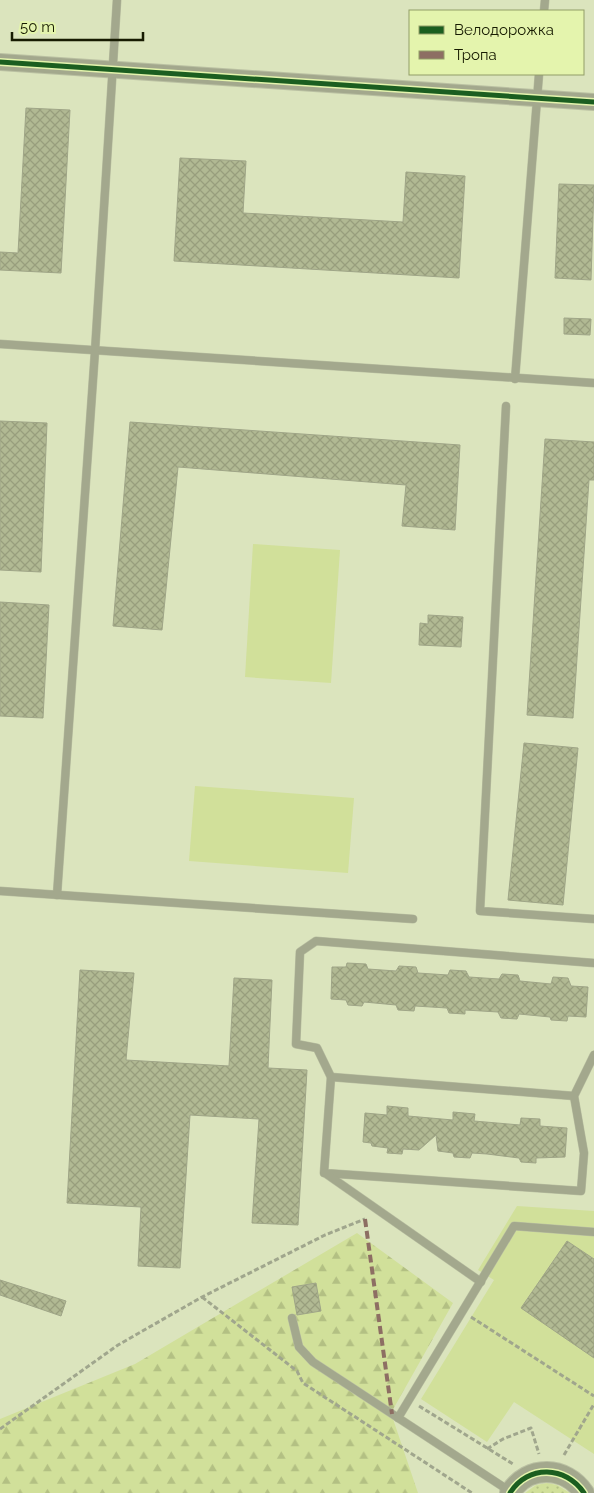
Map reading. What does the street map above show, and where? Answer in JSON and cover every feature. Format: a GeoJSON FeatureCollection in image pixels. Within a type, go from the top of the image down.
{"type":"FeatureCollection","features":[{"type":"Feature","properties":{"kind":"street"},"geometry":{"type":"LineString","coordinates":[[0,62],[594,102]]}},
{"type":"Feature","properties":{"kind":"street"},"geometry":{"type":"LineString","coordinates":[[510,1493],[525,1477],[539,1472],[553,1471],[567,1476],[578,1484],[584,1493]]}},
{"type":"Feature","properties":{"kind":"lane"},"geometry":{"type":"LineString","coordinates":[[57,895],[95,351],[117,0]]}},
{"type":"Feature","properties":{"kind":"lane"},"geometry":{"type":"LineString","coordinates":[[515,379],[539,75]]}},
{"type":"Feature","properties":{"kind":"lane"},"geometry":{"type":"LineString","coordinates":[[0,344],[594,383]]}},
{"type":"Feature","properties":{"kind":"lane"},"geometry":{"type":"LineString","coordinates":[[506,406],[480,911],[594,918]]}},
{"type":"Feature","properties":{"kind":"lane"},"geometry":{"type":"LineString","coordinates":[[0,891],[413,919]]}},
{"type":"Feature","properties":{"kind":"lane"},"geometry":{"type":"LineString","coordinates":[[324,1173],[330,1077],[317,1048],[296,1044],[300,952],[316,941],[594,963]]}},
{"type":"Feature","properties":{"kind":"lane"},"geometry":{"type":"LineString","coordinates":[[324,1173],[582,1191],[584,1153],[574,1096],[594,1055]]}},
{"type":"Feature","properties":{"kind":"lane"},"geometry":{"type":"LineString","coordinates":[[330,1077],[574,1096]]}},
{"type":"Feature","properties":{"kind":"lane"},"geometry":{"type":"LineString","coordinates":[[324,1173],[481,1282]]}},
{"type":"Feature","properties":{"kind":"lane"},"geometry":{"type":"LineString","coordinates":[[398,1418],[514,1226],[594,1232]]}},
{"type":"Feature","properties":{"kind":"lane"},"geometry":{"type":"LineString","coordinates":[[292,1318],[299,1347],[313,1362],[510,1493]]}},
{"type":"Feature","properties":{"kind":"lane"},"geometry":{"type":"LineString","coordinates":[[422,1379],[430,1383]]}},
{"type":"Feature","properties":{"kind":"path"},"geometry":{"type":"LineString","coordinates":[[0,1429],[118,1345],[202,1297],[325,1234],[365,1219]]}},
{"type":"Feature","properties":{"kind":"path"},"geometry":{"type":"LineString","coordinates":[[202,1297],[297,1371],[303,1383],[472,1493]]}},
{"type":"Feature","properties":{"kind":"path"},"geometry":{"type":"LineString","coordinates":[[470,1317],[594,1396]]}},
{"type":"Feature","properties":{"kind":"path"},"geometry":{"type":"LineString","coordinates":[[410,1400],[511,1465],[518,1461]]}},
{"type":"Feature","properties":{"kind":"path"},"geometry":{"type":"LineString","coordinates":[[564,1455],[594,1404]]}},
{"type":"Feature","properties":{"kind":"path"},"geometry":{"type":"LineString","coordinates":[[487,1450],[503,1439],[531,1428],[539,1454]]}},
{"type":"Feature","properties":{"kind":"path"},"geometry":{"type":"LineString","coordinates":[[532,1456],[548,1453]]}},
{"type":"Feature","properties":{"kind":"path"},"geometry":{"type":"LineString","coordinates":[[556,1453],[573,1458]]}},
{"type":"Feature","properties":{"kind":"green space"},"geometry":{"type":"Polygon","coordinates":[[[253,544],[340,550],[331,683],[245,677],[253,544]]]}},
{"type":"Feature","properties":{"kind":"green space"},"geometry":{"type":"Polygon","coordinates":[[[195,786],[354,798],[348,873],[189,861],[195,786]]]}},
{"type":"Feature","properties":{"kind":"green space"},"geometry":{"type":"Polygon","coordinates":[[[517,1206],[594,1211],[594,1454],[514,1402],[487,1442],[421,1399],[494,1280],[478,1270],[517,1206]]]}},
{"type":"Feature","properties":{"kind":"green space"},"geometry":{"type":"Polygon","coordinates":[[[357,1233],[453,1303],[391,1413],[418,1493],[0,1493],[0,1419],[135,1364],[357,1233]]]}},
{"type":"Feature","properties":{"kind":"green space"},"geometry":{"type":"Polygon","coordinates":[[[547,1483],[557,1485],[570,1493],[525,1493],[536,1485],[547,1483]]]}},
{"type":"Feature","properties":{"kind":"building"},"geometry":{"type":"Polygon","coordinates":[[[26,108],[70,110],[61,273],[0,270],[0,252],[18,253],[26,108]]]}},
{"type":"Feature","properties":{"kind":"building"},"geometry":{"type":"Polygon","coordinates":[[[180,158],[246,161],[243,213],[403,222],[406,172],[465,176],[459,278],[174,261],[180,158]]]}},
{"type":"Feature","properties":{"kind":"building"},"geometry":{"type":"Polygon","coordinates":[[[559,184],[594,185],[591,280],[555,278],[559,184]]]}},
{"type":"Feature","properties":{"kind":"building"},"geometry":{"type":"Polygon","coordinates":[[[564,318],[591,319],[590,335],[564,334],[564,318]]]}},
{"type":"Feature","properties":{"kind":"building"},"geometry":{"type":"Polygon","coordinates":[[[0,421],[47,423],[41,572],[0,570],[0,421]]]}},
{"type":"Feature","properties":{"kind":"building"},"geometry":{"type":"Polygon","coordinates":[[[130,422],[460,445],[455,530],[402,526],[406,485],[178,467],[162,630],[113,626],[130,422]]]}},
{"type":"Feature","properties":{"kind":"building"},"geometry":{"type":"Polygon","coordinates":[[[545,439],[594,442],[594,480],[589,480],[573,718],[527,715],[545,439]]]}},
{"type":"Feature","properties":{"kind":"building"},"geometry":{"type":"Polygon","coordinates":[[[0,602],[49,605],[43,718],[0,716],[0,602]]]}},
{"type":"Feature","properties":{"kind":"building"},"geometry":{"type":"Polygon","coordinates":[[[428,615],[463,617],[461,647],[419,645],[420,623],[428,624],[428,615]]]}},
{"type":"Feature","properties":{"kind":"building"},"geometry":{"type":"Polygon","coordinates":[[[524,743],[578,748],[563,905],[508,900],[524,743]]]}},
{"type":"Feature","properties":{"kind":"building"},"geometry":{"type":"Polygon","coordinates":[[[347,963],[366,964],[368,969],[396,971],[399,966],[416,967],[418,973],[448,975],[450,970],[466,971],[469,977],[499,979],[502,974],[518,975],[520,981],[551,984],[553,977],[568,978],[571,986],[588,987],[586,1017],[568,1016],[567,1021],[551,1020],[550,1017],[519,1014],[517,1019],[501,1018],[498,1012],[465,1010],[465,1014],[449,1013],[447,1008],[415,1006],[414,1011],[398,1010],[396,1005],[364,1002],[362,1006],[348,1005],[346,1000],[331,999],[332,967],[346,967],[347,963]]]}},
{"type":"Feature","properties":{"kind":"building"},"geometry":{"type":"Polygon","coordinates":[[[80,970],[134,973],[126,1060],[229,1066],[234,978],[272,980],[268,1068],[307,1070],[298,1225],[252,1223],[259,1119],[190,1115],[180,1268],[138,1266],[141,1207],[67,1203],[80,970]]]}},
{"type":"Feature","properties":{"kind":"building"},"geometry":{"type":"Polygon","coordinates":[[[387,1106],[408,1108],[408,1116],[453,1120],[453,1112],[475,1114],[474,1121],[520,1125],[521,1118],[540,1119],[540,1126],[567,1128],[565,1157],[536,1158],[536,1163],[521,1162],[519,1158],[487,1154],[472,1153],[470,1158],[454,1157],[453,1153],[438,1151],[436,1135],[419,1150],[403,1149],[402,1154],[387,1153],[388,1148],[372,1146],[371,1143],[363,1142],[365,1113],[387,1115],[387,1106]]]}},
{"type":"Feature","properties":{"kind":"building"},"geometry":{"type":"Polygon","coordinates":[[[567,1241],[594,1259],[594,1358],[521,1308],[567,1241]]]}},
{"type":"Feature","properties":{"kind":"building"},"geometry":{"type":"Polygon","coordinates":[[[0,1280],[66,1301],[61,1316],[0,1295],[0,1280]]]}},
{"type":"Feature","properties":{"kind":"building"},"geometry":{"type":"Polygon","coordinates":[[[316,1283],[321,1311],[297,1315],[292,1287],[316,1283]]]}},
{"type":"Feature","properties":{"kind":"marked path"},"geometry":{"type":"LineString","coordinates":[[365,1219],[392,1414]]}},
{"type":"Feature","properties":{"kind":"cycle path"},"geometry":{"type":"LineString","coordinates":[[0,62],[594,102]]}},
{"type":"Feature","properties":{"kind":"cycle path"},"geometry":{"type":"LineString","coordinates":[[510,1493],[527,1477],[547,1472],[557,1473],[567,1478],[584,1493]]}}]}
